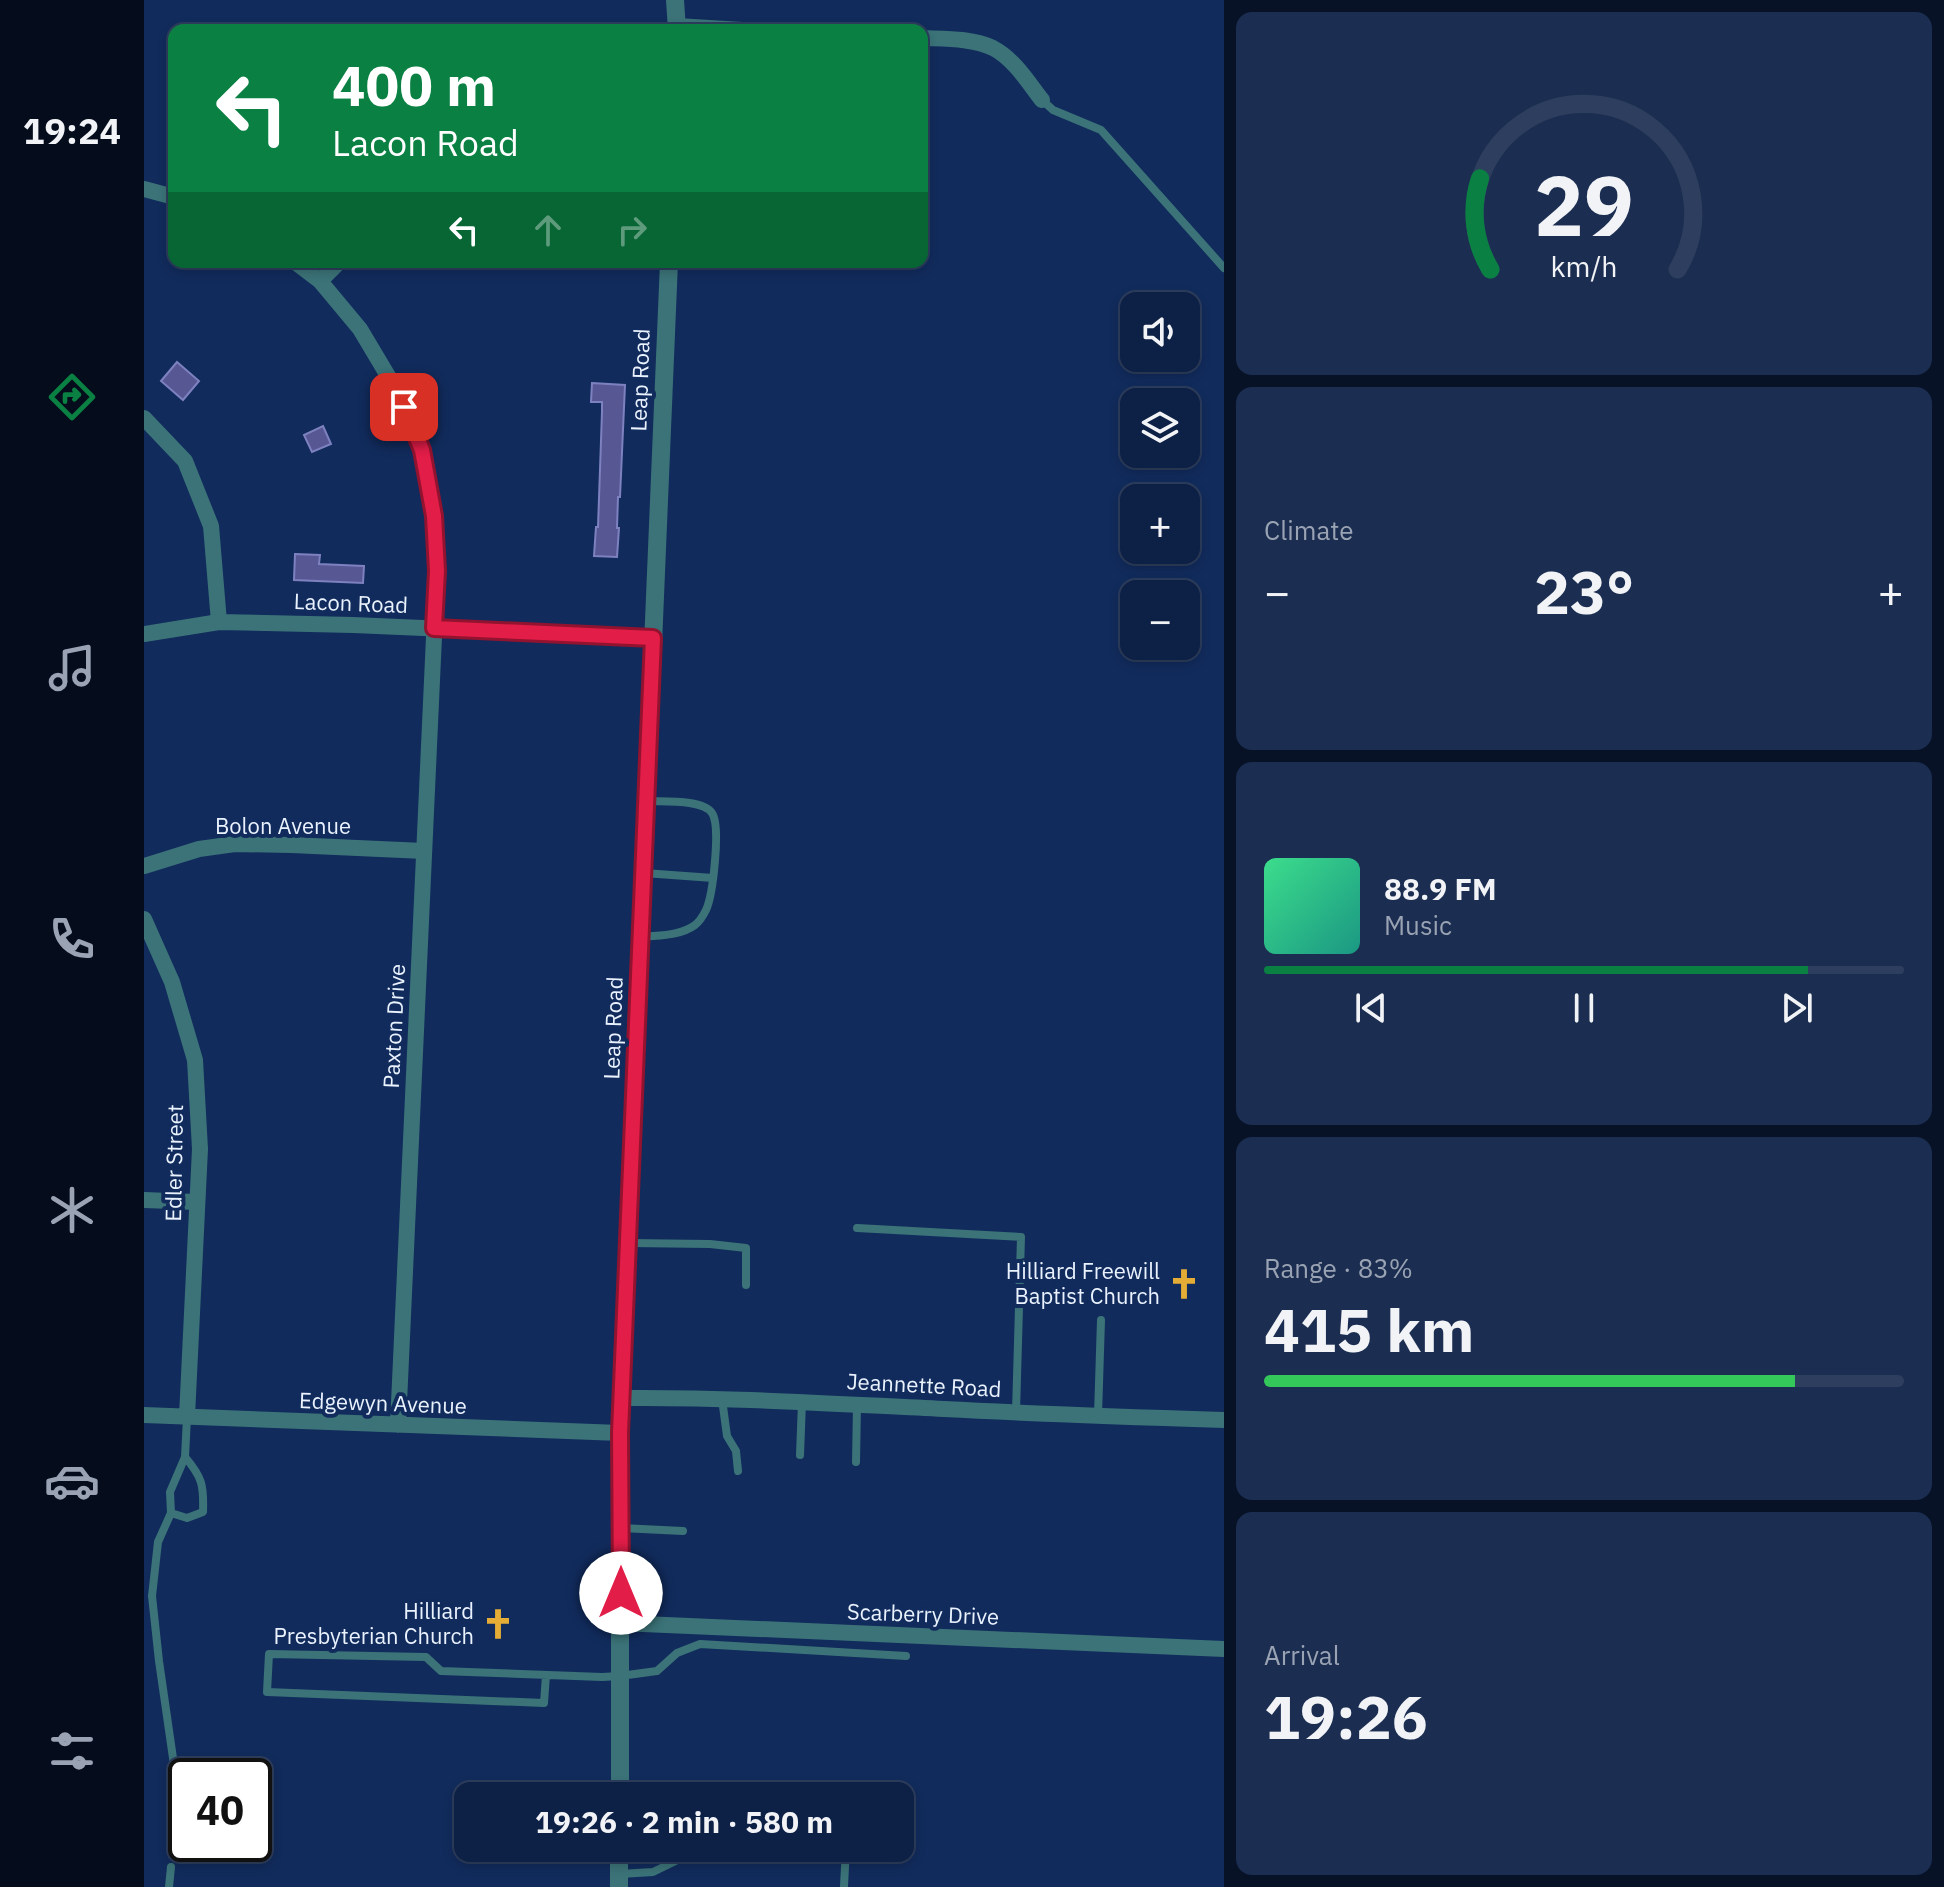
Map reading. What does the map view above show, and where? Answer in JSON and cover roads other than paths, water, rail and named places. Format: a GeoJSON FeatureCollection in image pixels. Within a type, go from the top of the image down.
{"type":"FeatureCollection","features":[{"type":"Feature","properties":{"kind":"street"},"geometry":{"type":"LineString","coordinates":[[675,0],[677,24]]}},
{"type":"Feature","properties":{"kind":"street"},"geometry":{"type":"LineString","coordinates":[[928,38],[964,40],[992,48],[1015,66],[1042,100]]}},
{"type":"Feature","properties":{"kind":"street"},"geometry":{"type":"LineString","coordinates":[[144,189],[168,195]]}},
{"type":"Feature","properties":{"kind":"street","name":"Paxton Drive"},"geometry":{"type":"LineString","coordinates":[[303,268],[320,281],[360,329],[394,386],[422,450],[434,516],[437,571],[398,1425]]}},
{"type":"Feature","properties":{"kind":"street"},"geometry":{"type":"LineString","coordinates":[[320,281],[333,268]]}},
{"type":"Feature","properties":{"kind":"street","name":"Leap Road"},"geometry":{"type":"LineString","coordinates":[[620,1782],[620,1433],[669,268]]}},
{"type":"Feature","properties":{"kind":"street"},"geometry":{"type":"LineString","coordinates":[[144,418],[185,461],[211,526],[219,622]]}},
{"type":"Feature","properties":{"kind":"street","name":"Lacon Road"},"geometry":{"type":"LineString","coordinates":[[144,634],[219,622],[653,638]]}},
{"type":"Feature","properties":{"kind":"street","name":"Bolon Avenue"},"geometry":{"type":"LineString","coordinates":[[144,866],[199,849],[235,844],[424,851]]}},
{"type":"Feature","properties":{"kind":"street","name":"Edler Street"},"geometry":{"type":"LineString","coordinates":[[144,919],[172,982],[195,1060],[200,1149],[187,1416]]}},
{"type":"Feature","properties":{"kind":"street"},"geometry":{"type":"LineString","coordinates":[[144,1200],[196,1202]]}},
{"type":"Feature","properties":{"kind":"street","name":"Jeannette Road"},"geometry":{"type":"LineString","coordinates":[[622,1398],[722,1398],[1224,1420]]}},
{"type":"Feature","properties":{"kind":"street","name":"Edgewyn Avenue"},"geometry":{"type":"LineString","coordinates":[[144,1415],[620,1433]]}},
{"type":"Feature","properties":{"kind":"street","name":"Scarberry Drive"},"geometry":{"type":"LineString","coordinates":[[620,1623],[1224,1649]]}},
{"type":"Feature","properties":{"kind":"lane"},"geometry":{"type":"LineString","coordinates":[[1042,100],[1053,110],[1101,130],[1224,268]]}},
{"type":"Feature","properties":{"kind":"lane"},"geometry":{"type":"LineString","coordinates":[[641,937],[675,934],[696,924],[707,909],[713,878],[716,826],[712,812],[702,806],[647,801]]}},
{"type":"Feature","properties":{"kind":"lane"},"geometry":{"type":"LineString","coordinates":[[644,873],[713,878]]}},
{"type":"Feature","properties":{"kind":"lane"},"geometry":{"type":"LineString","coordinates":[[857,1228],[1021,1237],[1016,1412]]}},
{"type":"Feature","properties":{"kind":"lane"},"geometry":{"type":"LineString","coordinates":[[628,1243],[710,1244],[746,1248],[746,1285]]}},
{"type":"Feature","properties":{"kind":"lane"},"geometry":{"type":"LineString","coordinates":[[1098,1415],[1101,1320]]}},
{"type":"Feature","properties":{"kind":"lane"},"geometry":{"type":"LineString","coordinates":[[722,1398],[727,1436],[736,1451],[738,1471]]}},
{"type":"Feature","properties":{"kind":"lane"},"geometry":{"type":"LineString","coordinates":[[800,1455],[802,1401]]}},
{"type":"Feature","properties":{"kind":"lane"},"geometry":{"type":"LineString","coordinates":[[856,1462],[858,1404]]}},
{"type":"Feature","properties":{"kind":"lane"},"geometry":{"type":"LineString","coordinates":[[173,1758],[152,1596],[158,1542],[171,1513],[170,1492],[185,1457],[187,1416]]}},
{"type":"Feature","properties":{"kind":"lane"},"geometry":{"type":"LineString","coordinates":[[171,1513],[187,1518],[203,1512],[204,1495],[198,1473],[185,1457]]}},
{"type":"Feature","properties":{"kind":"lane"},"geometry":{"type":"LineString","coordinates":[[620,1528],[683,1531]]}},
{"type":"Feature","properties":{"kind":"lane"},"geometry":{"type":"LineString","coordinates":[[546,1675],[544,1703],[267,1692],[269,1654],[426,1657],[441,1671],[620,1676],[657,1671],[677,1653],[700,1644],[906,1656]]}},
{"type":"Feature","properties":{"kind":"lane"},"geometry":{"type":"LineString","coordinates":[[619,1881],[653,1872],[674,1862]]}},
{"type":"Feature","properties":{"kind":"lane"},"geometry":{"type":"LineString","coordinates":[[844,1886],[845,1862]]}},
{"type":"Feature","properties":{"kind":"lane"},"geometry":{"type":"LineString","coordinates":[[169,1887],[171,1867]]}},
{"type":"Feature","properties":{"kind":"place","name":"Hilliard Freewill Baptist Church"},"geometry":{"type":"Point","coordinates":[1184,1284]}},
{"type":"Feature","properties":{"kind":"place","name":"Hilliard Presbyterian Church"},"geometry":{"type":"Point","coordinates":[498,1624]}}]}
